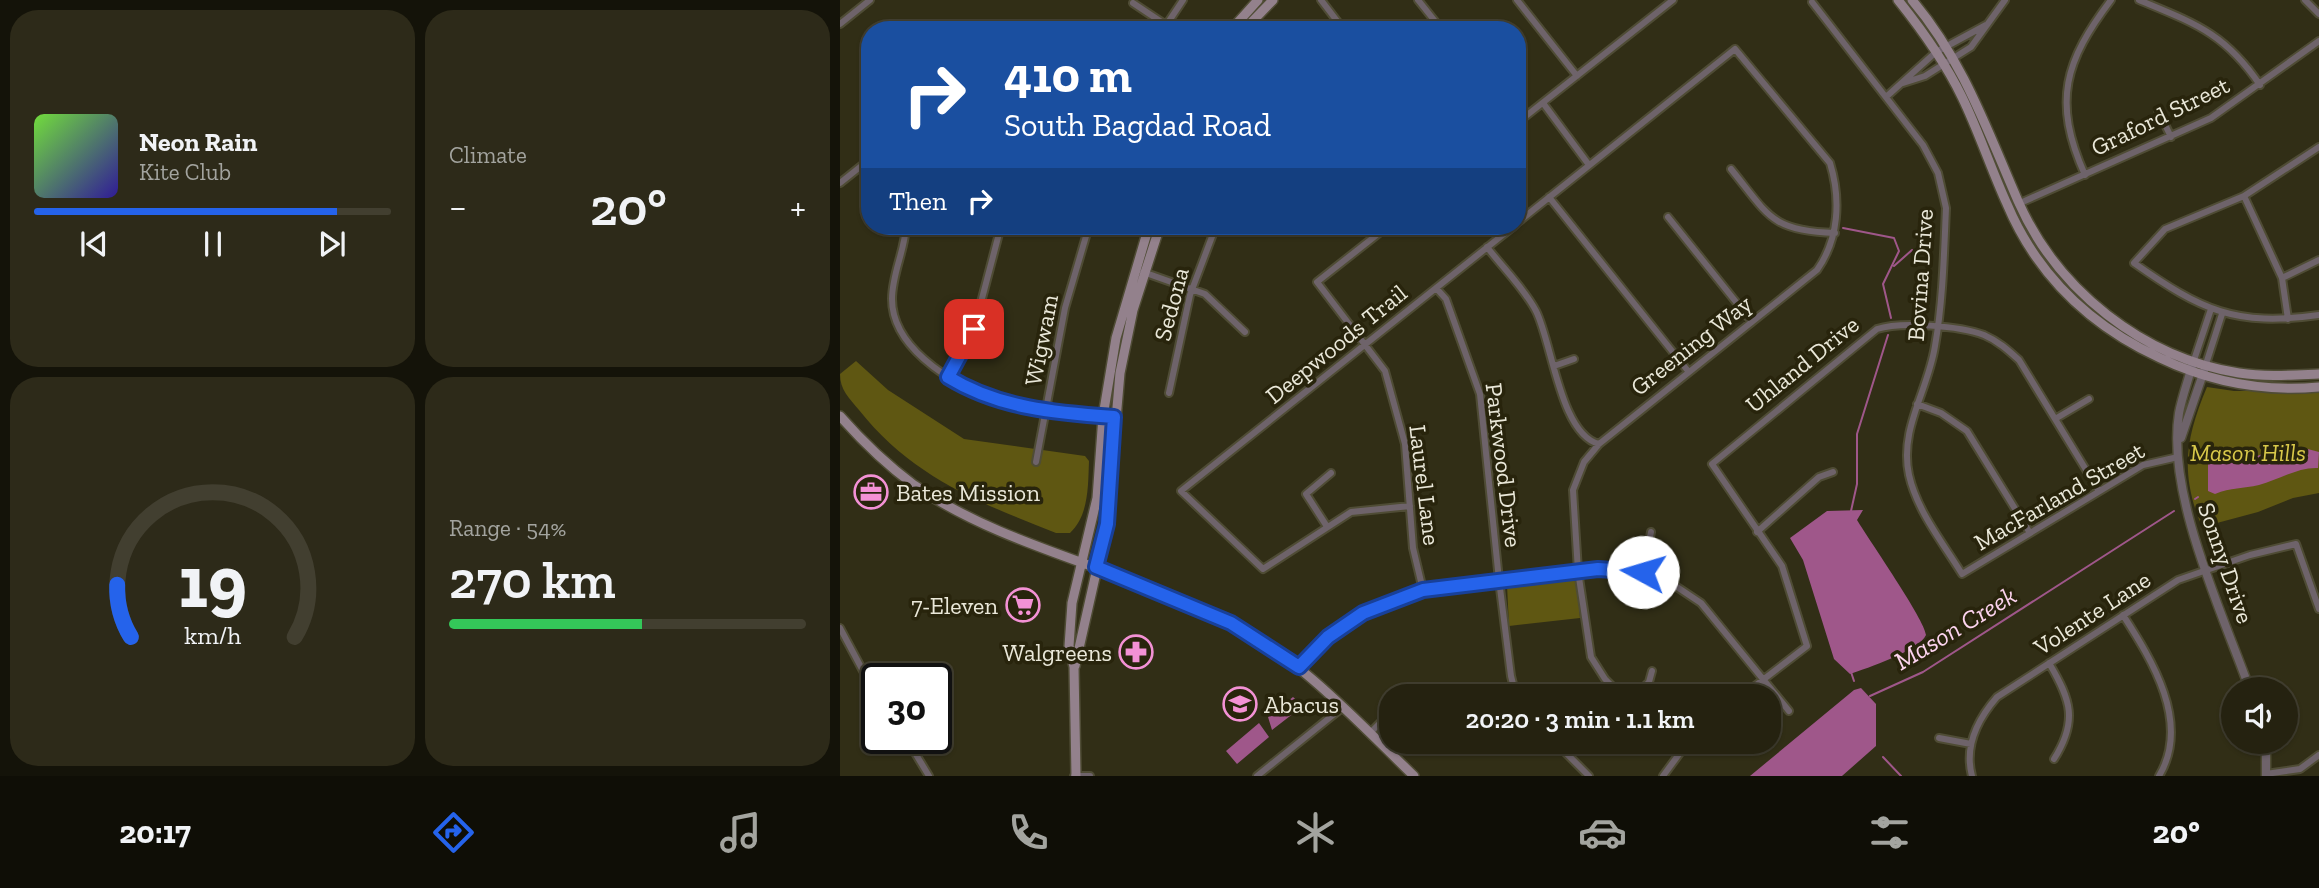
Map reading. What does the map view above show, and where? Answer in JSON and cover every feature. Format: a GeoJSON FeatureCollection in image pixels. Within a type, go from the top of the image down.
{"type":"FeatureCollection","features":[{"type":"Feature","properties":{"kind":"main road"},"geometry":{"type":"LineString","coordinates":[[1243,21],[1258,0]]}},
{"type":"Feature","properties":{"kind":"main road"},"geometry":{"type":"LineString","coordinates":[[1247,21],[1273,0]]}},
{"type":"Feature","properties":{"kind":"main road"},"geometry":{"type":"LineString","coordinates":[[1898,0],[1944,64],[1962,97],[2008,208],[2037,258],[2059,288],[2087,314],[2112,334],[2202,377],[2273,388],[2319,387]]}},
{"type":"Feature","properties":{"kind":"main road"},"geometry":{"type":"LineString","coordinates":[[1912,0],[1954,58],[1990,129],[2019,203],[2053,261],[2095,306],[2126,330],[2171,353],[2206,364],[2239,373],[2319,374]]}},
{"type":"Feature","properties":{"kind":"main road"},"geometry":{"type":"LineString","coordinates":[[1074,667],[1107,524],[1114,417],[1147,235]]}},
{"type":"Feature","properties":{"kind":"main road"},"geometry":{"type":"LineString","coordinates":[[1075,776],[1074,667],[1069,646],[1070,631],[1097,498],[1103,416],[1116,338],[1139,270],[1156,235]]}},
{"type":"Feature","properties":{"kind":"main road"},"geometry":{"type":"LineString","coordinates":[[840,416],[914,485],[975,520],[1231,623],[1299,667],[1414,776]]}},
{"type":"Feature","properties":{"kind":"main road"},"geometry":{"type":"LineString","coordinates":[[1097,498],[1109,498]]}},
{"type":"Feature","properties":{"kind":"street"},"geometry":{"type":"LineString","coordinates":[[840,24],[870,0]]}},
{"type":"Feature","properties":{"kind":"street"},"geometry":{"type":"LineString","coordinates":[[1169,21],[1183,0]]}},
{"type":"Feature","properties":{"kind":"street"},"geometry":{"type":"LineString","coordinates":[[1321,0],[1337,21]]}},
{"type":"Feature","properties":{"kind":"street"},"geometry":{"type":"LineString","coordinates":[[1418,0],[1434,21]]}},
{"type":"Feature","properties":{"kind":"street"},"geometry":{"type":"LineString","coordinates":[[1517,0],[1577,76]]}},
{"type":"Feature","properties":{"kind":"street"},"geometry":{"type":"LineString","coordinates":[[1526,117],[1673,0]]}},
{"type":"Feature","properties":{"kind":"street"},"geometry":{"type":"LineString","coordinates":[[1903,83],[1925,76],[1971,47],[2005,0]]}},
{"type":"Feature","properties":{"kind":"street"},"geometry":{"type":"LineString","coordinates":[[2084,174],[2071,139],[2067,118],[2070,71],[2080,42],[2111,0]]}},
{"type":"Feature","properties":{"kind":"street"},"geometry":{"type":"LineString","coordinates":[[2139,0],[2205,28],[2233,50],[2260,85]]}},
{"type":"Feature","properties":{"kind":"street"},"geometry":{"type":"LineString","coordinates":[[2305,0],[2319,14]]}},
{"type":"Feature","properties":{"kind":"street","name":"Bovina Drive"},"geometry":{"type":"LineString","coordinates":[[1812,2],[1931,158],[1943,190],[1946,208],[1937,328],[1931,365],[1917,404],[1906,448],[1909,477],[1920,505],[1962,574]]}},
{"type":"Feature","properties":{"kind":"street"},"geometry":{"type":"LineString","coordinates":[[1133,3],[1157,21]]}},
{"type":"Feature","properties":{"kind":"street"},"geometry":{"type":"LineString","coordinates":[[1886,97],[1936,52],[1988,24]]}},
{"type":"Feature","properties":{"kind":"street","name":"Graford Street"},"geometry":{"type":"LineString","coordinates":[[2008,208],[2211,118],[2319,41]]}},
{"type":"Feature","properties":{"kind":"street","name":"Deepwoods Trail"},"geometry":{"type":"LineString","coordinates":[[1526,216],[1735,48]]}},
{"type":"Feature","properties":{"kind":"street","name":"Greening Way"},"geometry":{"type":"LineString","coordinates":[[1610,684],[1591,657],[1585,631],[1573,489],[1584,462],[1599,443],[1817,270],[1828,255],[1835,233],[1836,183],[1830,163],[1735,48]]}},
{"type":"Feature","properties":{"kind":"street"},"geometry":{"type":"LineString","coordinates":[[1543,103],[1589,165]]}},
{"type":"Feature","properties":{"kind":"street"},"geometry":{"type":"LineString","coordinates":[[2158,110],[2171,137]]}},
{"type":"Feature","properties":{"kind":"street"},"geometry":{"type":"LineString","coordinates":[[2319,147],[2244,196],[2165,229],[2134,263],[2182,297],[2222,314],[2288,319],[2319,315]]}},
{"type":"Feature","properties":{"kind":"street"},"geometry":{"type":"LineString","coordinates":[[840,183],[861,166]]}},
{"type":"Feature","properties":{"kind":"street"},"geometry":{"type":"LineString","coordinates":[[1731,169],[1779,223],[1801,231],[1835,233]]}},
{"type":"Feature","properties":{"kind":"street"},"geometry":{"type":"LineString","coordinates":[[2244,196],[2282,278],[2288,319]]}},
{"type":"Feature","properties":{"kind":"street"},"geometry":{"type":"LineString","coordinates":[[1549,197],[1688,371]]}},
{"type":"Feature","properties":{"kind":"street"},"geometry":{"type":"LineString","coordinates":[[1668,217],[1752,322]]}},
{"type":"Feature","properties":{"kind":"street"},"geometry":{"type":"LineString","coordinates":[[904,235],[892,301],[898,323],[911,347],[948,377],[992,399],[1047,410],[1114,417]]}},
{"type":"Feature","properties":{"kind":"street"},"geometry":{"type":"LineString","coordinates":[[948,377],[974,329],[999,235]]}},
{"type":"Feature","properties":{"kind":"street","name":"Wigwam"},"geometry":{"type":"LineString","coordinates":[[1035,462],[1065,308],[1087,235]]}},
{"type":"Feature","properties":{"kind":"street","name":"Sedona"},"geometry":{"type":"LineString","coordinates":[[1169,393],[1193,289],[1213,235]]}},
{"type":"Feature","properties":{"kind":"street","name":"Laurel Lane"},"geometry":{"type":"LineString","coordinates":[[1377,235],[1317,282],[1385,372],[1405,444],[1413,548],[1423,590]]}},
{"type":"Feature","properties":{"kind":"street","name":"Deepwoods Trail"},"geometry":{"type":"LineString","coordinates":[[1326,525],[1263,569],[1181,491],[1502,235]]}},
{"type":"Feature","properties":{"kind":"street"},"geometry":{"type":"LineString","coordinates":[[1487,247],[1534,307],[1571,415],[1589,440],[1599,443]]}},
{"type":"Feature","properties":{"kind":"street"},"geometry":{"type":"LineString","coordinates":[[2282,278],[2319,260]]}},
{"type":"Feature","properties":{"kind":"street"},"geometry":{"type":"LineString","coordinates":[[1139,270],[1193,289],[1220,307],[1245,332]]}},
{"type":"Feature","properties":{"kind":"street","name":"Parkwood Drive"},"geometry":{"type":"LineString","coordinates":[[1436,288],[1446,299],[1480,394],[1513,684]]}},
{"type":"Feature","properties":{"kind":"street","name":"Sonny Drive"},"geometry":{"type":"LineString","coordinates":[[2211,309],[2179,413],[2178,452],[2184,499],[2245,677]]}},
{"type":"Feature","properties":{"kind":"street","name":"Sonny Drive"},"geometry":{"type":"LineString","coordinates":[[2178,452],[2222,314]]}},
{"type":"Feature","properties":{"kind":"street","name":"Uhland Drive"},"geometry":{"type":"LineString","coordinates":[[1756,532],[1712,464],[1877,329],[1901,325],[1967,330],[2002,344],[2019,360],[2099,491]]}},
{"type":"Feature","properties":{"kind":"street"},"geometry":{"type":"LineString","coordinates":[[1554,366],[1574,359]]}},
{"type":"Feature","properties":{"kind":"street"},"geometry":{"type":"LineString","coordinates":[[2055,419],[2089,399]]}},
{"type":"Feature","properties":{"kind":"street"},"geometry":{"type":"LineString","coordinates":[[1917,404],[1941,413],[1966,431],[2030,533]]}},
{"type":"Feature","properties":{"kind":"street","name":"MacFarland Street"},"geometry":{"type":"LineString","coordinates":[[1962,574],[2143,465],[2178,452]]}},
{"type":"Feature","properties":{"kind":"street"},"geometry":{"type":"LineString","coordinates":[[1758,684],[1807,646],[1782,566],[1756,532],[1819,477],[1833,472]]}},
{"type":"Feature","properties":{"kind":"street"},"geometry":{"type":"LineString","coordinates":[[1331,473],[1306,494],[1326,525],[1360,509],[1410,506]]}},
{"type":"Feature","properties":{"kind":"street"},"geometry":{"type":"LineString","coordinates":[[1643,572],[1651,532]]}},
{"type":"Feature","properties":{"kind":"street","name":"Volente Lane"},"geometry":{"type":"LineString","coordinates":[[1972,776],[1969,753],[1971,744],[1982,714],[1997,698],[2178,580],[2250,555],[2296,544],[2319,609]]}},
{"type":"Feature","properties":{"kind":"street"},"geometry":{"type":"LineString","coordinates":[[1299,667],[1328,637],[1363,613],[1423,590],[1616,568],[1643,572],[1674,583],[1701,603],[1789,711]]}},
{"type":"Feature","properties":{"kind":"street"},"geometry":{"type":"LineString","coordinates":[[2123,615],[2148,653],[2169,712],[2172,734],[2170,753],[2159,776]]}},
{"type":"Feature","properties":{"kind":"street"},"geometry":{"type":"LineString","coordinates":[[840,628],[861,667]]}},
{"type":"Feature","properties":{"kind":"street"},"geometry":{"type":"LineString","coordinates":[[2049,663],[2061,682],[2070,709],[2070,726],[2054,759]]}},
{"type":"Feature","properties":{"kind":"street"},"geometry":{"type":"LineString","coordinates":[[1647,684],[1652,671]]}},
{"type":"Feature","properties":{"kind":"street"},"geometry":{"type":"LineString","coordinates":[[1257,776],[1343,707]]}},
{"type":"Feature","properties":{"kind":"street"},"geometry":{"type":"LineString","coordinates":[[1370,733],[1379,724]]}},
{"type":"Feature","properties":{"kind":"street"},"geometry":{"type":"LineString","coordinates":[[1939,738],[1971,744]]}},
{"type":"Feature","properties":{"kind":"street"},"geometry":{"type":"LineString","coordinates":[[916,754],[929,776]]}},
{"type":"Feature","properties":{"kind":"street"},"geometry":{"type":"LineString","coordinates":[[1567,754],[1589,776]]}},
{"type":"Feature","properties":{"kind":"street"},"geometry":{"type":"LineString","coordinates":[[1663,776],[1679,754]]}},
{"type":"Feature","properties":{"kind":"street"},"geometry":{"type":"LineString","coordinates":[[2266,754],[2266,775],[2300,769],[2319,755]]}},
{"type":"Feature","properties":{"kind":"street"},"geometry":{"type":"LineString","coordinates":[[1075,776],[1090,776]]}},
{"type":"Feature","properties":{"kind":"green space"},"geometry":{"type":"Polygon","coordinates":[[[856,361],[888,390],[964,439],[1085,456],[1089,461],[1088,490],[1081,518],[1076,526],[1070,533],[1056,533],[1001,511],[949,485],[901,453],[880,433],[843,389],[840,374],[856,361]]]}},
{"type":"Feature","properties":{"kind":"green space","name":"Mason Hills"},"geometry":{"type":"Polygon","coordinates":[[[2207,387],[2234,391],[2319,391],[2319,493],[2293,498],[2258,512],[2202,527],[2190,490],[2188,457],[2194,423],[2207,387]]]}},
{"type":"Feature","properties":{"kind":"green space"},"geometry":{"type":"Polygon","coordinates":[[[1572,577],[1577,582],[1580,618],[1509,626],[1507,585],[1572,577]]]}},
{"type":"Feature","properties":{"kind":"shaded area"},"geometry":{"type":"Polygon","coordinates":[[[2304,448],[2319,452],[2318,468],[2215,494],[2208,491],[2208,461],[2217,457],[2247,461],[2268,451],[2286,453],[2304,448]]]}},
{"type":"Feature","properties":{"kind":"shaded area"},"geometry":{"type":"Polygon","coordinates":[[[1863,510],[1857,520],[1907,597],[1926,635],[1903,653],[1850,674],[1834,659],[1803,560],[1790,538],[1827,511],[1863,510]]]}},
{"type":"Feature","properties":{"kind":"shaded area"},"geometry":{"type":"Polygon","coordinates":[[[1861,688],[1876,704],[1876,746],[1842,776],[1750,776],[1777,754],[1781,754],[1781,750],[1854,690],[1861,688]]]}},
{"type":"Feature","properties":{"kind":"shaded area"},"geometry":{"type":"Polygon","coordinates":[[[1293,697],[1303,706],[1272,730],[1268,717],[1293,697]]]}},
{"type":"Feature","properties":{"kind":"shaded area"},"geometry":{"type":"Polygon","coordinates":[[[1259,723],[1269,737],[1237,764],[1226,751],[1259,723]]]}},
{"type":"Feature","properties":{"kind":"waterway"},"geometry":{"type":"LineString","coordinates":[[1843,228],[1894,238],[1899,251],[1883,284],[1891,318]]}},
{"type":"Feature","properties":{"kind":"waterway"},"geometry":{"type":"LineString","coordinates":[[1894,266],[1912,250]]}},
{"type":"Feature","properties":{"kind":"waterway"},"geometry":{"type":"LineString","coordinates":[[1851,511],[1857,484],[1857,434],[1888,335]]}},
{"type":"Feature","properties":{"kind":"waterway","name":"Mason Creek"},"geometry":{"type":"LineString","coordinates":[[1870,696],[1923,672],[2174,511]]}},
{"type":"Feature","properties":{"kind":"waterway"},"geometry":{"type":"LineString","coordinates":[[1851,672],[1854,681]]}},
{"type":"Feature","properties":{"kind":"waterway"},"geometry":{"type":"LineString","coordinates":[[1883,757],[1901,776]]}},
{"type":"Feature","properties":{"kind":"place","name":"Bates Mission"},"geometry":{"type":"Point","coordinates":[871,492]}},
{"type":"Feature","properties":{"kind":"place","name":"7-Eleven"},"geometry":{"type":"Point","coordinates":[1023,605]}},
{"type":"Feature","properties":{"kind":"place","name":"Walgreens"},"geometry":{"type":"Point","coordinates":[1136,652]}},
{"type":"Feature","properties":{"kind":"place","name":"Abacus"},"geometry":{"type":"Point","coordinates":[1240,704]}},
{"type":"Feature","properties":{"kind":"route"},"geometry":{"type":"LineString","coordinates":[[974,329],[948,377],[972,392],[992,399],[1047,410],[1114,417],[1107,524],[1096,567],[1209,612],[1252,635],[1299,667],[1328,637],[1363,613],[1423,590],[1598,569],[1616,568],[1643,572]]}}]}
